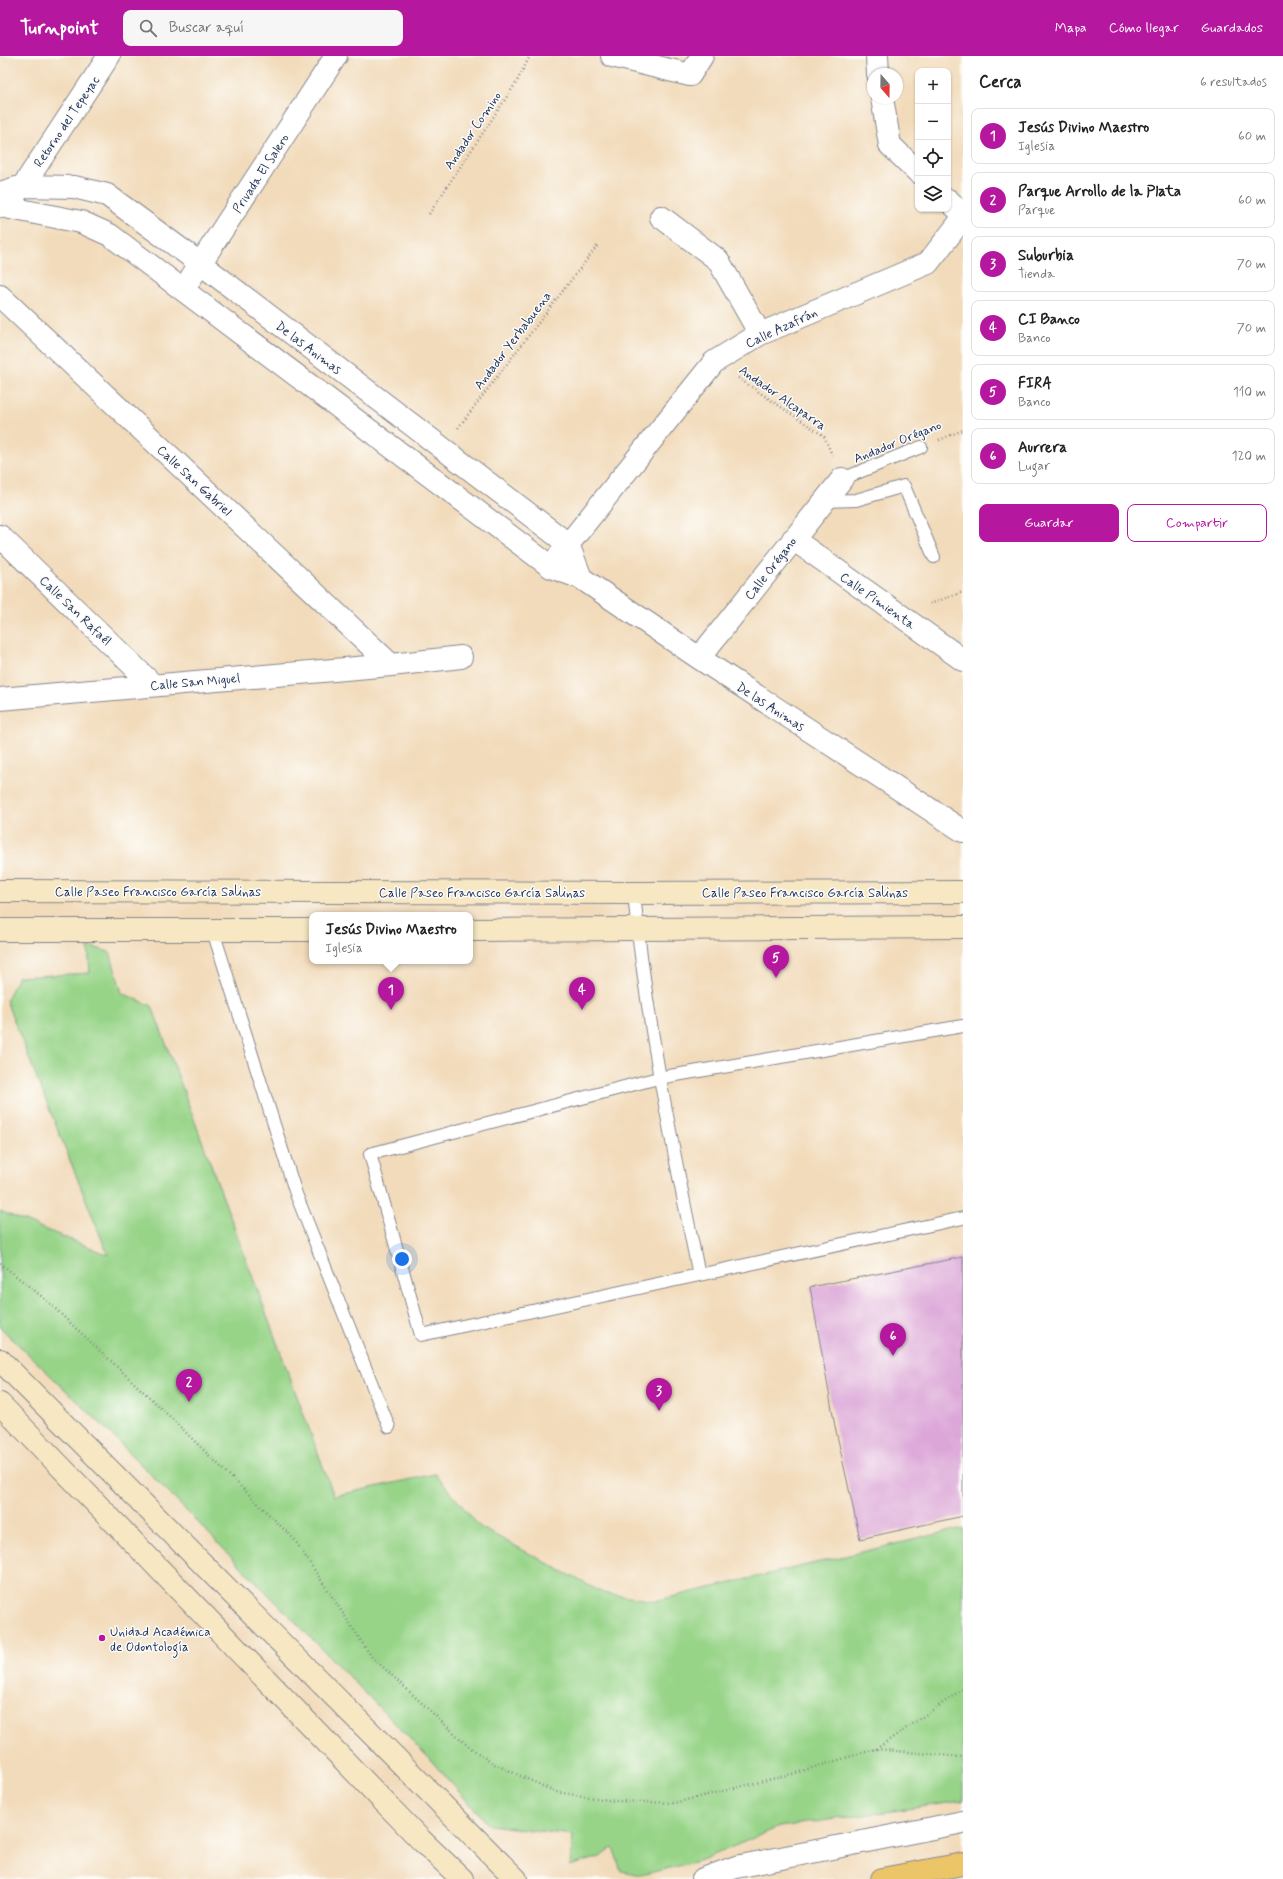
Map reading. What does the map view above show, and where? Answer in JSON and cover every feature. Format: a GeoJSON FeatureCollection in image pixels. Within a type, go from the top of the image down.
{"type":"FeatureCollection","features":[{"type":"Feature","properties":{"kind":"main road","name":"Calle Paseo Francisco García Salinas"},"geometry":{"type":"LineString","coordinates":[[0,891],[634,893],[963,892]]}},
{"type":"Feature","properties":{"kind":"main road"},"geometry":{"type":"LineString","coordinates":[[473,930],[963,927]]}},
{"type":"Feature","properties":{"kind":"main road"},"geometry":{"type":"LineString","coordinates":[[0,930],[309,930]]}},
{"type":"Feature","properties":{"kind":"main road"},"geometry":{"type":"LineString","coordinates":[[0,1360],[516,1879]]}},
{"type":"Feature","properties":{"kind":"main road"},"geometry":{"type":"LineString","coordinates":[[0,1404],[57,1461],[421,1840],[462,1879]]}},
{"type":"Feature","properties":{"kind":"main road"},"geometry":{"type":"LineString","coordinates":[[882,1879],[963,1864]]}},
{"type":"Feature","properties":{"kind":"street","name":"Retorno del Tepeyac"},"geometry":{"type":"LineString","coordinates":[[0,203],[23,186],[109,56]]}},
{"type":"Feature","properties":{"kind":"street","name":"Privada El Salero"},"geometry":{"type":"LineString","coordinates":[[183,290],[336,56]]}},
{"type":"Feature","properties":{"kind":"street"},"geometry":{"type":"LineString","coordinates":[[612,56],[690,75],[702,56]]}},
{"type":"Feature","properties":{"kind":"street"},"geometry":{"type":"LineString","coordinates":[[877,56],[878,68]]}},
{"type":"Feature","properties":{"kind":"street"},"geometry":{"type":"LineString","coordinates":[[883,104],[890,145],[915,169]]}},
{"type":"Feature","properties":{"kind":"street","name":"De las Animas"},"geometry":{"type":"LineString","coordinates":[[23,186],[74,187],[107,195],[201,264],[568,544]]}},
{"type":"Feature","properties":{"kind":"street","name":"De las Animas"},"geometry":{"type":"LineString","coordinates":[[0,203],[81,222],[110,235],[551,566],[581,578],[699,658],[963,831]]}},
{"type":"Feature","properties":{"kind":"street"},"geometry":{"type":"LineString","coordinates":[[951,203],[963,214]]}},
{"type":"Feature","properties":{"kind":"street"},"geometry":{"type":"LineString","coordinates":[[661,217],[718,260],[760,334]]}},
{"type":"Feature","properties":{"kind":"street","name":"Calle Azafrán"},"geometry":{"type":"LineString","coordinates":[[551,566],[714,362],[760,334],[928,263],[963,218]]}},
{"type":"Feature","properties":{"kind":"street","name":"Calle San Gabriel"},"geometry":{"type":"LineString","coordinates":[[0,296],[391,665]]}},
{"type":"Feature","properties":{"kind":"street","name":"Calle Orégano"},"geometry":{"type":"LineString","coordinates":[[699,658],[842,479]]}},
{"type":"Feature","properties":{"kind":"street","name":"Calle San Rafaél"},"geometry":{"type":"LineString","coordinates":[[0,536],[153,685]]}},
{"type":"Feature","properties":{"kind":"street","name":"Calle Pimienta"},"geometry":{"type":"LineString","coordinates":[[793,539],[963,660]]}},
{"type":"Feature","properties":{"kind":"street"},"geometry":{"type":"LineString","coordinates":[[568,544],[581,578]]}},
{"type":"Feature","properties":{"kind":"street","name":"Calle San Miguel"},"geometry":{"type":"LineString","coordinates":[[0,700],[153,685],[391,665],[461,656]]}},
{"type":"Feature","properties":{"kind":"street"},"geometry":{"type":"LineString","coordinates":[[703,1879],[736,1867],[963,1822]]}},
{"type":"Feature","properties":{"kind":"lane","name":"Andador Orégano"},"geometry":{"type":"LineString","coordinates":[[842,479],[921,447]]}},
{"type":"Feature","properties":{"kind":"lane"},"geometry":{"type":"LineString","coordinates":[[823,501],[856,500],[904,486],[934,557]]}},
{"type":"Feature","properties":{"kind":"lane"},"geometry":{"type":"LineString","coordinates":[[634,893],[637,930],[658,1078],[699,1275]]}},
{"type":"Feature","properties":{"kind":"lane"},"geometry":{"type":"LineString","coordinates":[[213,931],[296,1194],[389,1427]]}},
{"type":"Feature","properties":{"kind":"lane"},"geometry":{"type":"LineString","coordinates":[[963,1026],[658,1078],[370,1154],[421,1336],[963,1218]]}},
{"type":"Feature","properties":{"kind":"path","name":"Andador Comino"},"geometry":{"type":"LineString","coordinates":[[429,214],[516,83],[530,56]]}},
{"type":"Feature","properties":{"kind":"path","name":"Andador Yerbabuena"},"geometry":{"type":"LineString","coordinates":[[442,449],[598,244]]}},
{"type":"Feature","properties":{"kind":"path","name":"Andador Alcaparra"},"geometry":{"type":"LineString","coordinates":[[714,362],[824,436],[842,479]]}},
{"type":"Feature","properties":{"kind":"path","name":"Andador Orégano"},"geometry":{"type":"LineString","coordinates":[[921,447],[963,430]]}},
{"type":"Feature","properties":{"kind":"path"},"geometry":{"type":"LineString","coordinates":[[0,1263],[46,1300],[167,1414],[294,1539],[371,1656],[468,1746],[492,1763],[556,1792],[615,1800],[674,1803],[792,1774],[875,1749],[963,1689]]}},
{"type":"Feature","properties":{"kind":"path"},"geometry":{"type":"LineString","coordinates":[[875,1749],[963,1757]]}},
{"type":"Feature","properties":{"kind":"green space"},"geometry":{"type":"Polygon","coordinates":[[[88,946],[110,952],[122,993],[152,1006],[334,1496],[435,1474],[480,1527],[603,1593],[655,1601],[963,1528],[963,1801],[779,1827],[702,1860],[641,1875],[621,1871],[613,1847],[600,1857],[570,1866],[573,1835],[489,1825],[425,1754],[103,1426],[0,1327],[0,1211],[108,1255],[6,1001],[18,977],[90,973],[88,946]]]}},
{"type":"Feature","properties":{"kind":"building"},"geometry":{"type":"Polygon","coordinates":[[[963,1257],[963,1516],[860,1539],[835,1426],[810,1287],[963,1257]]]}},
{"type":"Feature","properties":{"kind":"place","name":"FIRA"},"geometry":{"type":"Point","coordinates":[776,978]}},
{"type":"Feature","properties":{"kind":"place","name":"Jesús Divino Maestro"},"geometry":{"type":"Point","coordinates":[391,1010]}},
{"type":"Feature","properties":{"kind":"place","name":"CI Banco"},"geometry":{"type":"Point","coordinates":[582,1010]}},
{"type":"Feature","properties":{"kind":"place","name":"Aurrera"},"geometry":{"type":"Point","coordinates":[893,1356]}},
{"type":"Feature","properties":{"kind":"place","name":"Parque Arrollo de la Plata"},"geometry":{"type":"Point","coordinates":[189,1402]}},
{"type":"Feature","properties":{"kind":"place","name":"Suburbia"},"geometry":{"type":"Point","coordinates":[659,1411]}},
{"type":"Feature","properties":{"kind":"place","name":"Unidad Académica de Odontología"},"geometry":{"type":"Point","coordinates":[102,1638]}}]}
